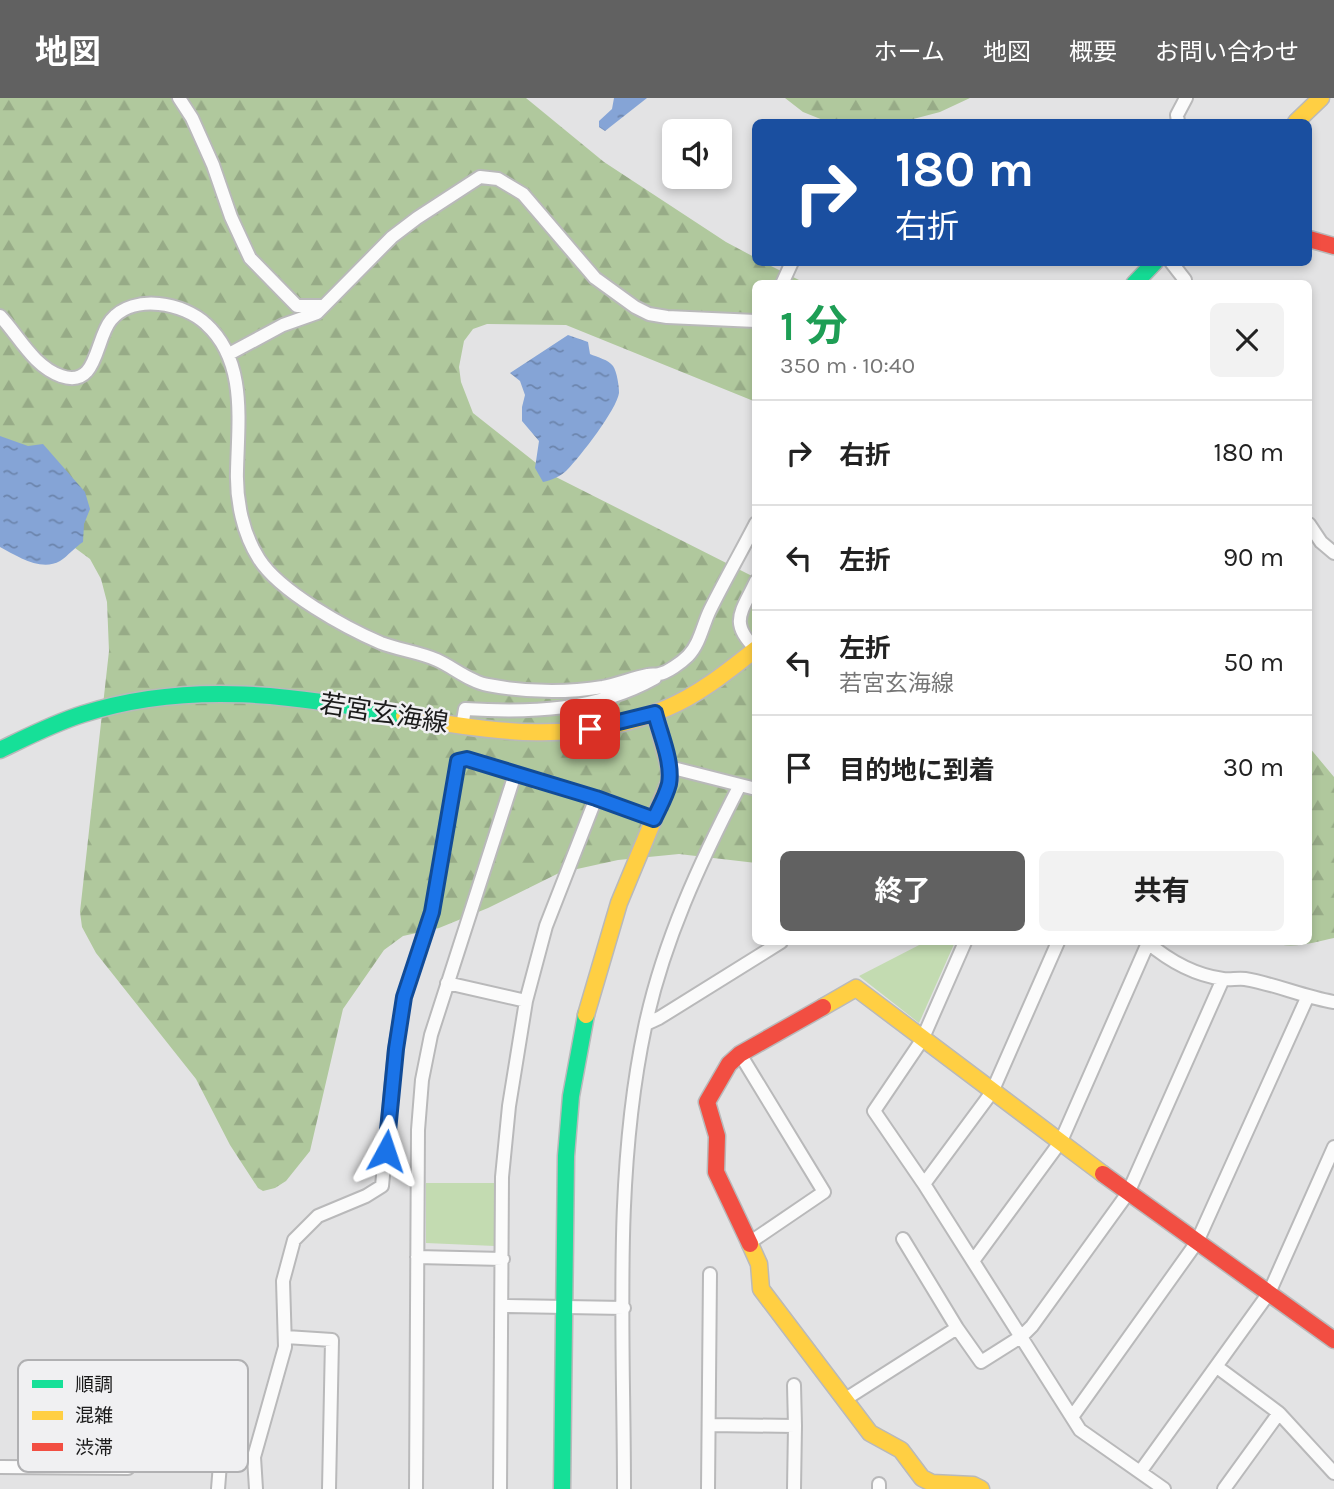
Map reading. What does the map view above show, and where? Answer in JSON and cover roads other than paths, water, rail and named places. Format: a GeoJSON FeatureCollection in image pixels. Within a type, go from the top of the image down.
{"type":"FeatureCollection","features":[{"type":"Feature","properties":{"kind":"street"},"geometry":{"type":"LineString","coordinates":[[178,98],[192,118],[213,165],[231,218],[250,258],[297,306],[323,306]]}},
{"type":"Feature","properties":{"kind":"street"},"geometry":{"type":"LineString","coordinates":[[1178,119],[1186,98]]}},
{"type":"Feature","properties":{"kind":"street"},"geometry":{"type":"LineString","coordinates":[[1299,119],[1321,98]]}},
{"type":"Feature","properties":{"kind":"street"},"geometry":{"type":"LineString","coordinates":[[229,354],[283,325],[317,313],[392,237],[416,218],[480,177],[492,177],[508,183],[523,194],[595,278],[635,307],[649,314],[667,317],[752,321]]}},
{"type":"Feature","properties":{"kind":"street"},"geometry":{"type":"LineString","coordinates":[[1312,240],[1334,246]]}},
{"type":"Feature","properties":{"kind":"street"},"geometry":{"type":"LineString","coordinates":[[1138,280],[1151,266]]}},
{"type":"Feature","properties":{"kind":"street"},"geometry":{"type":"LineString","coordinates":[[1174,266],[1185,280]]}},
{"type":"Feature","properties":{"kind":"street"},"geometry":{"type":"LineString","coordinates":[[0,316],[37,361],[60,376],[70,378],[81,377],[91,367],[111,320],[135,306],[153,304],[183,309],[208,326],[229,354],[239,405],[237,471],[241,513],[248,537],[259,559],[277,580],[348,628],[383,644],[436,660],[484,685],[544,691],[568,690],[601,687],[651,674],[661,674]]}},
{"type":"Feature","properties":{"kind":"street"},"geometry":{"type":"LineString","coordinates":[[1312,528],[1321,542],[1334,553]]}},
{"type":"Feature","properties":{"kind":"street"},"geometry":{"type":"LineString","coordinates":[[462,726],[465,709],[505,712],[555,710],[635,689],[661,674],[689,655],[752,531]]}},
{"type":"Feature","properties":{"kind":"street"},"geometry":{"type":"LineString","coordinates":[[752,591],[739,629],[752,645]]}},
{"type":"Feature","properties":{"kind":"street","name":"若宮玄海線"},"geometry":{"type":"LineString","coordinates":[[0,750],[28,735],[103,707],[182,694],[267,695],[341,704],[514,733],[590,729],[655,713],[698,692],[752,652]]}},
{"type":"Feature","properties":{"kind":"street"},"geometry":{"type":"LineString","coordinates":[[562,1489],[565,1180],[570,1111],[575,1070],[602,952],[624,889],[670,780],[655,713]]}},
{"type":"Feature","properties":{"kind":"street"},"geometry":{"type":"LineString","coordinates":[[256,1489],[254,1457],[286,1337],[283,1281],[294,1240],[318,1216],[366,1196],[382,1186],[404,997],[432,912],[458,761],[467,759],[596,798],[654,819]]}},
{"type":"Feature","properties":{"kind":"street"},"geometry":{"type":"LineString","coordinates":[[669,767],[752,788]]}},
{"type":"Feature","properties":{"kind":"street"},"geometry":{"type":"LineString","coordinates":[[416,1489],[418,1130],[422,1080],[431,1035],[515,774]]}},
{"type":"Feature","properties":{"kind":"street"},"geometry":{"type":"LineString","coordinates":[[625,1489],[625,1191],[629,1126],[646,1024],[678,915],[740,785]]}},
{"type":"Feature","properties":{"kind":"street"},"geometry":{"type":"LineString","coordinates":[[500,1489],[502,1177],[509,1106],[526,1001],[546,926],[596,798]]}},
{"type":"Feature","properties":{"kind":"street"},"geometry":{"type":"LineString","coordinates":[[646,1024],[774,945]]}},
{"type":"Feature","properties":{"kind":"street"},"geometry":{"type":"LineString","coordinates":[[964,945],[922,1040],[874,1111],[924,1184],[1080,1430],[1164,1489]]}},
{"type":"Feature","properties":{"kind":"street"},"geometry":{"type":"LineString","coordinates":[[924,1184],[992,1091],[1057,945]]}},
{"type":"Feature","properties":{"kind":"street"},"geometry":{"type":"LineString","coordinates":[[973,1261],[1060,1141],[1147,945]]}},
{"type":"Feature","properties":{"kind":"street"},"geometry":{"type":"LineString","coordinates":[[1151,945],[1160,954],[1182,966],[1223,979],[1244,979],[1307,998],[1334,1002]]}},
{"type":"Feature","properties":{"kind":"street"},"geometry":{"type":"LineString","coordinates":[[903,1239],[981,1362],[1021,1336],[1032,1326],[1128,1193],[1223,979]]}},
{"type":"Feature","properties":{"kind":"street"},"geometry":{"type":"LineString","coordinates":[[447,984],[526,1001]]}},
{"type":"Feature","properties":{"kind":"street"},"geometry":{"type":"LineString","coordinates":[[981,1489],[922,1478],[901,1450],[870,1433],[761,1289],[759,1264],[716,1172],[717,1136],[707,1102],[729,1064],[740,1054],[856,988],[1128,1193],[1334,1340]]}},
{"type":"Feature","properties":{"kind":"street"},"geometry":{"type":"LineString","coordinates":[[1072,1417],[1197,1242],[1307,998]]}},
{"type":"Feature","properties":{"kind":"street"},"geometry":{"type":"LineString","coordinates":[[740,1054],[824,1192],[749,1243]]}},
{"type":"Feature","properties":{"kind":"street"},"geometry":{"type":"LineString","coordinates":[[1140,1472],[1269,1293],[1334,1147]]}},
{"type":"Feature","properties":{"kind":"street"},"geometry":{"type":"LineString","coordinates":[[417,1257],[503,1259]]}},
{"type":"Feature","properties":{"kind":"street"},"geometry":{"type":"LineString","coordinates":[[708,1489],[710,1274]]}},
{"type":"Feature","properties":{"kind":"street"},"geometry":{"type":"LineString","coordinates":[[503,1306],[624,1308]]}},
{"type":"Feature","properties":{"kind":"street"},"geometry":{"type":"LineString","coordinates":[[844,1400],[957,1328]]}},
{"type":"Feature","properties":{"kind":"street"},"geometry":{"type":"LineString","coordinates":[[286,1337],[332,1340],[329,1489]]}},
{"type":"Feature","properties":{"kind":"street"},"geometry":{"type":"LineString","coordinates":[[1217,1367],[1279,1413],[1334,1474]]}},
{"type":"Feature","properties":{"kind":"street"},"geometry":{"type":"LineString","coordinates":[[794,1385],[794,1489]]}},
{"type":"Feature","properties":{"kind":"street"},"geometry":{"type":"LineString","coordinates":[[1224,1489],[1279,1413]]}},
{"type":"Feature","properties":{"kind":"street"},"geometry":{"type":"LineString","coordinates":[[709,1425],[794,1426]]}},
{"type":"Feature","properties":{"kind":"street"},"geometry":{"type":"LineString","coordinates":[[0,1467],[18,1467]]}},
{"type":"Feature","properties":{"kind":"water"},"geometry":{"type":"Polygon","coordinates":[[[614,98],[647,98],[605,131],[599,127],[599,121],[612,109],[614,98]]]}},
{"type":"Feature","properties":{"kind":"water"},"geometry":{"type":"Polygon","coordinates":[[[568,335],[588,342],[590,354],[611,364],[617,375],[619,393],[605,421],[573,464],[559,476],[543,482],[535,468],[539,441],[522,421],[525,395],[520,381],[510,373],[568,335]]]}},
{"type":"Feature","properties":{"kind":"water"},"geometry":{"type":"Polygon","coordinates":[[[0,436],[28,446],[43,444],[85,492],[90,509],[84,524],[83,542],[60,561],[37,564],[0,547],[0,436]]]}}]}
